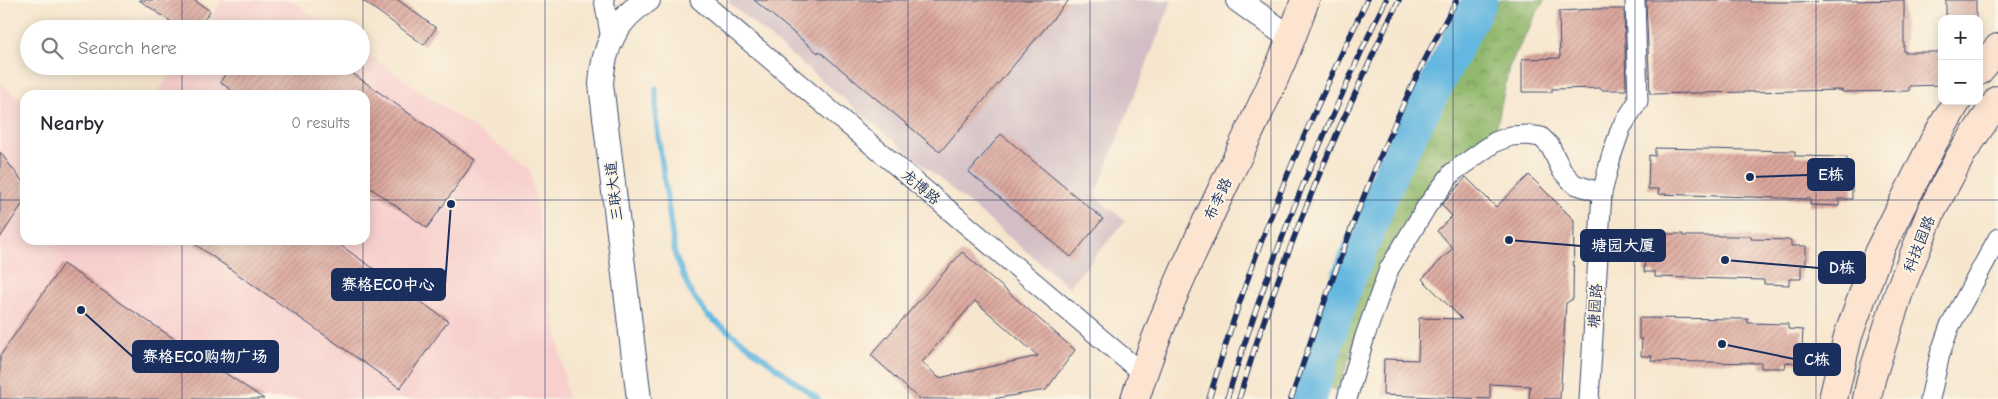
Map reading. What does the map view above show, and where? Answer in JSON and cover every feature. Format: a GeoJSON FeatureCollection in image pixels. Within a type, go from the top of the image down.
{"type":"FeatureCollection","features":[{"type":"Feature","properties":{"kind":"main road","name":"布李路"},"geometry":{"type":"LineString","coordinates":[[1139,386],[1191,256],[1260,112],[1292,39],[1305,0]]}},
{"type":"Feature","properties":{"kind":"main road"},"geometry":{"type":"LineString","coordinates":[[1983,66],[1998,48]]}},
{"type":"Feature","properties":{"kind":"main road","name":"科技园路"},"geometry":{"type":"LineString","coordinates":[[1867,399],[1871,379],[1899,292],[1931,212],[1961,155],[1998,100]]}},
{"type":"Feature","properties":{"kind":"main road","name":"科技园路"},"geometry":{"type":"LineString","coordinates":[[1833,399],[1848,336],[1878,253],[1933,142],[1955,105]]}},
{"type":"Feature","properties":{"kind":"street"},"geometry":{"type":"LineString","coordinates":[[604,0],[611,39]]}},
{"type":"Feature","properties":{"kind":"street","name":"三联大道"},"geometry":{"type":"LineString","coordinates":[[639,399],[601,84],[605,53],[611,39],[629,14],[648,0]]}},
{"type":"Feature","properties":{"kind":"street","name":"龙博路"},"geometry":{"type":"LineString","coordinates":[[700,0],[1139,386]]}},
{"type":"Feature","properties":{"kind":"street"},"geometry":{"type":"LineString","coordinates":[[1238,0],[1292,39]]}},
{"type":"Feature","properties":{"kind":"street","name":"塘园路"},"geometry":{"type":"LineString","coordinates":[[1589,399],[1602,193],[1611,157],[1622,128],[1638,101],[1636,0]]}},
{"type":"Feature","properties":{"kind":"street"},"geometry":{"type":"LineString","coordinates":[[1348,399],[1365,336],[1389,269],[1427,206],[1453,172],[1495,142],[1511,136],[1528,135],[1541,137],[1550,146],[1562,170],[1574,184],[1602,193]]}},
{"type":"Feature","properties":{"kind":"street"},"geometry":{"type":"LineString","coordinates":[[1930,399],[1940,354],[1949,328],[1998,238]]}},
{"type":"Feature","properties":{"kind":"shaded area"},"geometry":{"type":"Polygon","coordinates":[[[223,0],[291,0],[319,20],[209,20],[223,0]]]}},
{"type":"Feature","properties":{"kind":"shaded area"},"geometry":{"type":"Polygon","coordinates":[[[729,0],[1172,0],[1095,196],[1125,221],[1069,287],[728,2],[729,0]]]}},
{"type":"Feature","properties":{"kind":"shaded area"},"geometry":{"type":"Polygon","coordinates":[[[370,55],[530,168],[568,399],[0,399],[0,84],[20,98],[20,245],[370,245],[370,90],[159,90],[170,75],[370,75],[370,55]]]}},
{"type":"Feature","properties":{"kind":"green space"},"geometry":{"type":"Polygon","coordinates":[[[1499,0],[1545,0],[1509,67],[1496,130],[1444,164],[1400,231],[1366,308],[1338,392],[1322,383],[1397,195],[1474,41],[1499,0]]]}},
{"type":"Feature","properties":{"kind":"building"},"geometry":{"type":"Polygon","coordinates":[[[139,0],[194,0],[210,11],[204,20],[169,20],[139,0]]]}},
{"type":"Feature","properties":{"kind":"building"},"geometry":{"type":"Polygon","coordinates":[[[362,0],[398,0],[436,28],[424,45],[362,0]]]}},
{"type":"Feature","properties":{"kind":"building"},"geometry":{"type":"Polygon","coordinates":[[[754,0],[1069,0],[940,152],[819,51],[818,53],[754,0]]]}},
{"type":"Feature","properties":{"kind":"building"},"geometry":{"type":"Polygon","coordinates":[[[1646,0],[1789,2],[1904,0],[1904,52],[1938,52],[1938,85],[1909,86],[1909,91],[1842,92],[1842,90],[1650,94],[1646,0]]]}},
{"type":"Feature","properties":{"kind":"building"},"geometry":{"type":"Polygon","coordinates":[[[1946,0],[1976,0],[1976,15],[1946,15],[1946,0]]]}},
{"type":"Feature","properties":{"kind":"building"},"geometry":{"type":"Polygon","coordinates":[[[1624,9],[1626,90],[1601,90],[1601,88],[1552,89],[1552,92],[1522,92],[1522,59],[1560,58],[1559,11],[1624,9]]]}},
{"type":"Feature","properties":{"kind":"building"},"geometry":{"type":"Polygon","coordinates":[[[225,75],[355,75],[475,160],[427,228],[370,188],[370,90],[231,90],[220,82],[225,75]]]}},
{"type":"Feature","properties":{"kind":"building"},"geometry":{"type":"Polygon","coordinates":[[[1001,134],[1103,219],[1071,257],[969,172],[1001,134]]]}},
{"type":"Feature","properties":{"kind":"building"},"geometry":{"type":"Polygon","coordinates":[[[1655,148],[1795,151],[1795,156],[1847,157],[1847,165],[1852,165],[1852,199],[1839,199],[1839,206],[1810,205],[1810,199],[1658,194],[1659,189],[1648,189],[1649,155],[1655,156],[1655,148]]]}},
{"type":"Feature","properties":{"kind":"building"},"geometry":{"type":"Polygon","coordinates":[[[0,152],[20,178],[20,208],[0,238],[0,152]]]}},
{"type":"Feature","properties":{"kind":"building"},"geometry":{"type":"Polygon","coordinates":[[[1529,175],[1574,220],[1573,299],[1566,303],[1560,399],[1529,399],[1530,386],[1490,384],[1490,399],[1383,395],[1384,359],[1418,360],[1419,318],[1462,319],[1422,279],[1453,248],[1437,231],[1452,216],[1442,205],[1466,177],[1496,207],[1529,175]]]}},
{"type":"Feature","properties":{"kind":"building"},"geometry":{"type":"Polygon","coordinates":[[[1642,234],[1751,236],[1751,239],[1791,240],[1791,246],[1806,246],[1806,265],[1801,265],[1801,279],[1789,279],[1789,285],[1764,284],[1764,280],[1655,277],[1655,272],[1644,272],[1645,255],[1642,255],[1642,234]]]}},
{"type":"Feature","properties":{"kind":"building"},"geometry":{"type":"Polygon","coordinates":[[[196,245],[340,245],[448,321],[400,388],[196,245]]]}},
{"type":"Feature","properties":{"kind":"building"},"geometry":{"type":"Polygon","coordinates":[[[962,252],[1075,350],[1046,390],[992,399],[919,399],[871,355],[962,252]],[[975,301],[922,362],[939,378],[1038,356],[975,301]]]}},
{"type":"Feature","properties":{"kind":"building"},"geometry":{"type":"Polygon","coordinates":[[[63,264],[264,399],[0,399],[0,356],[63,264]]]}},
{"type":"Feature","properties":{"kind":"building"},"geometry":{"type":"Polygon","coordinates":[[[1639,318],[1748,319],[1748,323],[1788,324],[1788,329],[1803,330],[1802,348],[1798,348],[1798,363],[1786,362],[1785,368],[1761,368],[1761,363],[1651,361],[1652,356],[1641,356],[1642,339],[1639,339],[1639,318]]]}},
{"type":"Feature","properties":{"kind":"waterway"},"geometry":{"type":"LineString","coordinates":[[1309,399],[1340,299],[1393,167],[1480,0]]}},
{"type":"Feature","properties":{"kind":"waterway"},"geometry":{"type":"LineString","coordinates":[[656,88],[656,120],[675,255],[690,291],[707,315],[818,399]]}},
{"type":"Feature","properties":{"kind":"railway"},"geometry":{"type":"LineString","coordinates":[[1209,399],[1241,297],[1275,207],[1312,117],[1367,0]]}},
{"type":"Feature","properties":{"kind":"railway"},"geometry":{"type":"LineString","coordinates":[[1227,399],[1267,277],[1298,197],[1331,118],[1386,0]]}},
{"type":"Feature","properties":{"kind":"railway"},"geometry":{"type":"LineString","coordinates":[[1239,399],[1265,318],[1309,199],[1342,121],[1399,0]]}},
{"type":"Feature","properties":{"kind":"railway"},"geometry":{"type":"LineString","coordinates":[[1291,399],[1364,195],[1407,96],[1457,0]]}},
{"type":"Feature","properties":{"kind":"place","name":"E栋"},"geometry":{"type":"Point","coordinates":[1750,177]}},
{"type":"Feature","properties":{"kind":"place","name":"赛格ECO中心"},"geometry":{"type":"Point","coordinates":[451,204]}},
{"type":"Feature","properties":{"kind":"place","name":"塘园大厦"},"geometry":{"type":"Point","coordinates":[1509,240]}},
{"type":"Feature","properties":{"kind":"place","name":"D栋"},"geometry":{"type":"Point","coordinates":[1725,260]}},
{"type":"Feature","properties":{"kind":"place","name":"赛格ECO购物广场"},"geometry":{"type":"Point","coordinates":[81,310]}},
{"type":"Feature","properties":{"kind":"place","name":"C栋"},"geometry":{"type":"Point","coordinates":[1722,344]}}]}
